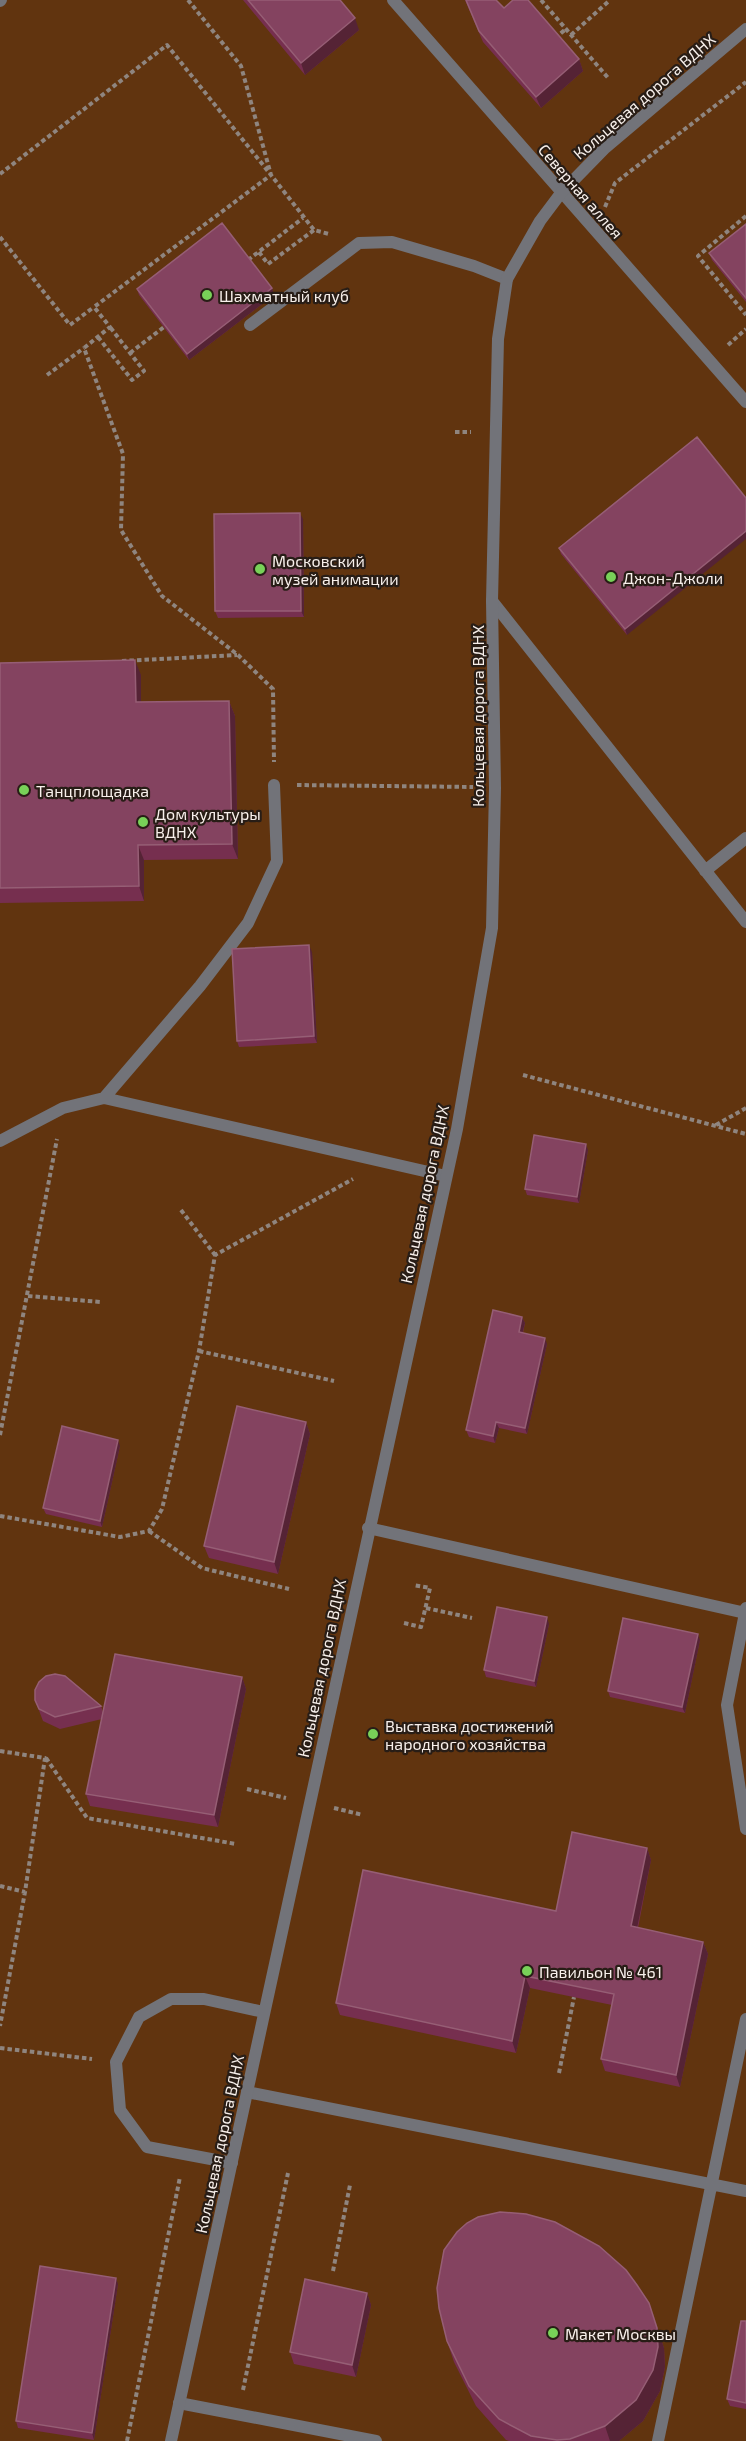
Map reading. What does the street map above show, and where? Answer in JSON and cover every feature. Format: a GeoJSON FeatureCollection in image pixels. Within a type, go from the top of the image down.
{"type":"FeatureCollection","features":[{"type":"Feature","properties":{"kind":"street","name":"Северная аллея"},"geometry":{"type":"LineString","coordinates":[[393,0],[746,402]]}},
{"type":"Feature","properties":{"kind":"street","name":"Кольцевая дорога ВДНХ"},"geometry":{"type":"LineString","coordinates":[[171,2441],[368,1528],[457,1129],[492,928],[495,788],[492,601],[498,339],[507,279],[540,220],[561,193],[604,149],[746,29]]}},
{"type":"Feature","properties":{"kind":"street"},"geometry":{"type":"LineString","coordinates":[[250,325],[358,243],[392,242],[474,266],[507,279]]}},
{"type":"Feature","properties":{"kind":"street"},"geometry":{"type":"LineString","coordinates":[[492,601],[746,922]]}},
{"type":"Feature","properties":{"kind":"street"},"geometry":{"type":"LineString","coordinates":[[104,1098],[200,986],[248,923],[277,861],[274,785]]}},
{"type":"Feature","properties":{"kind":"street"},"geometry":{"type":"LineString","coordinates":[[705,871],[746,838]]}},
{"type":"Feature","properties":{"kind":"street"},"geometry":{"type":"LineString","coordinates":[[0,1142],[63,1108],[104,1098],[446,1176]]}},
{"type":"Feature","properties":{"kind":"street"},"geometry":{"type":"LineString","coordinates":[[368,1528],[745,1610],[727,1705],[746,1828]]}},
{"type":"Feature","properties":{"kind":"street"},"geometry":{"type":"LineString","coordinates":[[232,2163],[147,2147],[120,2110],[116,2061],[139,2017],[171,1999],[204,1999],[264,2012]]}},
{"type":"Feature","properties":{"kind":"street"},"geometry":{"type":"LineString","coordinates":[[658,2441],[746,2019]]}},
{"type":"Feature","properties":{"kind":"street"},"geometry":{"type":"LineString","coordinates":[[247,2092],[746,2191]]}},
{"type":"Feature","properties":{"kind":"street"},"geometry":{"type":"LineString","coordinates":[[179,2403],[376,2441]]}},
{"type":"Feature","properties":{"kind":"path"},"geometry":{"type":"LineString","coordinates":[[188,0],[241,66],[271,175]]}},
{"type":"Feature","properties":{"kind":"path"},"geometry":{"type":"LineString","coordinates":[[541,0],[609,79]]}},
{"type":"Feature","properties":{"kind":"path"},"geometry":{"type":"LineString","coordinates":[[571,34],[610,0]]}},
{"type":"Feature","properties":{"kind":"path"},"geometry":{"type":"LineString","coordinates":[[555,38],[566,29]]}},
{"type":"Feature","properties":{"kind":"path"},"geometry":{"type":"LineString","coordinates":[[0,174],[167,45],[314,230],[358,243]]}},
{"type":"Feature","properties":{"kind":"path"},"geometry":{"type":"LineString","coordinates":[[588,224],[606,207],[615,183],[746,82]]}},
{"type":"Feature","properties":{"kind":"path"},"geometry":{"type":"LineString","coordinates":[[0,237],[70,325],[271,175]]}},
{"type":"Feature","properties":{"kind":"path"},"geometry":{"type":"LineString","coordinates":[[746,216],[698,256],[746,315]]}},
{"type":"Feature","properties":{"kind":"path"},"geometry":{"type":"LineString","coordinates":[[248,260],[303,218]]}},
{"type":"Feature","properties":{"kind":"path"},"geometry":{"type":"LineString","coordinates":[[259,252],[268,264],[314,230]]}},
{"type":"Feature","properties":{"kind":"path"},"geometry":{"type":"LineString","coordinates":[[714,242],[722,251]]}},
{"type":"Feature","properties":{"kind":"path"},"geometry":{"type":"LineString","coordinates":[[94,307],[144,371],[132,380],[98,337]]}},
{"type":"Feature","properties":{"kind":"path"},"geometry":{"type":"LineString","coordinates":[[47,375],[110,327]]}},
{"type":"Feature","properties":{"kind":"path"},"geometry":{"type":"LineString","coordinates":[[130,353],[164,327]]}},
{"type":"Feature","properties":{"kind":"path"},"geometry":{"type":"LineString","coordinates":[[84,348],[123,454],[121,530],[162,596],[238,655],[273,689],[274,785],[495,788]]}},
{"type":"Feature","properties":{"kind":"path"},"geometry":{"type":"LineString","coordinates":[[455,432],[471,432]]}},
{"type":"Feature","properties":{"kind":"path"},"geometry":{"type":"LineString","coordinates":[[119,661],[238,655]]}},
{"type":"Feature","properties":{"kind":"path"},"geometry":{"type":"LineString","coordinates":[[523,1075],[746,1134]]}},
{"type":"Feature","properties":{"kind":"path"},"geometry":{"type":"LineString","coordinates":[[0,1435],[63,1108]]}},
{"type":"Feature","properties":{"kind":"path"},"geometry":{"type":"LineString","coordinates":[[715,1126],[746,1108]]}},
{"type":"Feature","properties":{"kind":"path"},"geometry":{"type":"LineString","coordinates":[[215,1255],[383,1162]]}},
{"type":"Feature","properties":{"kind":"path"},"geometry":{"type":"LineString","coordinates":[[149,1531],[162,1509],[199,1351],[215,1255],[181,1210]]}},
{"type":"Feature","properties":{"kind":"path"},"geometry":{"type":"LineString","coordinates":[[28,1296],[101,1302]]}},
{"type":"Feature","properties":{"kind":"path"},"geometry":{"type":"LineString","coordinates":[[199,1351],[334,1381]]}},
{"type":"Feature","properties":{"kind":"path"},"geometry":{"type":"LineString","coordinates":[[0,1516],[120,1536],[149,1531],[202,1568],[290,1589]]}},
{"type":"Feature","properties":{"kind":"path"},"geometry":{"type":"LineString","coordinates":[[404,1623],[422,1627],[430,1588],[413,1585]]}},
{"type":"Feature","properties":{"kind":"path"},"geometry":{"type":"LineString","coordinates":[[426,1608],[472,1618]]}},
{"type":"Feature","properties":{"kind":"path"},"geometry":{"type":"LineString","coordinates":[[0,1751],[45,1758],[87,1818],[236,1844]]}},
{"type":"Feature","properties":{"kind":"path"},"geometry":{"type":"LineString","coordinates":[[0,2026],[25,1892],[45,1758]]}},
{"type":"Feature","properties":{"kind":"path"},"geometry":{"type":"LineString","coordinates":[[248,1789],[286,1798]]}},
{"type":"Feature","properties":{"kind":"path"},"geometry":{"type":"LineString","coordinates":[[331,1808],[363,1815]]}},
{"type":"Feature","properties":{"kind":"path"},"geometry":{"type":"LineString","coordinates":[[0,1886],[25,1892]]}},
{"type":"Feature","properties":{"kind":"path"},"geometry":{"type":"LineString","coordinates":[[559,2073],[574,1997]]}},
{"type":"Feature","properties":{"kind":"path"},"geometry":{"type":"LineString","coordinates":[[0,2048],[116,2061]]}},
{"type":"Feature","properties":{"kind":"path"},"geometry":{"type":"LineString","coordinates":[[127,2441],[184,2154]]}},
{"type":"Feature","properties":{"kind":"path"},"geometry":{"type":"LineString","coordinates":[[238,2415],[288,2173]]}},
{"type":"Feature","properties":{"kind":"path"},"geometry":{"type":"LineString","coordinates":[[333,2271],[350,2185]]}},
{"type":"Feature","properties":{"kind":"shaded area","name":"Выставка достижений народного хозяйства"},"geometry":{"type":"Polygon","coordinates":[[[0,0],[746,0],[746,2441],[0,2441],[0,0]]]}},
{"type":"Feature","properties":{"kind":"building"},"geometry":{"type":"Polygon","coordinates":[[[248,0],[340,0],[355,18],[301,63],[248,0]]]}},
{"type":"Feature","properties":{"kind":"building"},"geometry":{"type":"Polygon","coordinates":[[[466,0],[496,0],[504,8],[513,0],[528,0],[579,59],[536,97],[479,31],[466,0]]]}},
{"type":"Feature","properties":{"kind":"building","name":"Шахматный клуб"},"geometry":{"type":"Polygon","coordinates":[[[222,223],[272,288],[187,354],[137,289],[222,223]]]}},
{"type":"Feature","properties":{"kind":"building"},"geometry":{"type":"Polygon","coordinates":[[[746,224],[746,298],[709,253],[746,224]]]}},
{"type":"Feature","properties":{"kind":"building"},"geometry":{"type":"Polygon","coordinates":[[[697,437],[746,498],[746,531],[625,629],[559,548],[697,437]]]}},
{"type":"Feature","properties":{"kind":"building","name":"Московский музей анимации"},"geometry":{"type":"Polygon","coordinates":[[[300,513],[301,611],[215,611],[214,514],[300,513]]]}},
{"type":"Feature","properties":{"kind":"building","name":"Дом культуры ВДНХ"},"geometry":{"type":"Polygon","coordinates":[[[135,660],[136,702],[229,701],[232,844],[138,845],[139,886],[0,888],[0,663],[135,660]]]}},
{"type":"Feature","properties":{"kind":"building"},"geometry":{"type":"Polygon","coordinates":[[[309,945],[314,1036],[237,1041],[232,949],[309,945]]]}},
{"type":"Feature","properties":{"kind":"building"},"geometry":{"type":"Polygon","coordinates":[[[534,1135],[586,1144],[577,1197],[525,1189],[534,1135]]]}},
{"type":"Feature","properties":{"kind":"building"},"geometry":{"type":"Polygon","coordinates":[[[493,1310],[522,1317],[519,1332],[545,1338],[525,1428],[496,1422],[493,1436],[466,1430],[493,1310]]]}},
{"type":"Feature","properties":{"kind":"building"},"geometry":{"type":"Polygon","coordinates":[[[237,1406],[306,1422],[274,1562],[204,1546],[237,1406]]]}},
{"type":"Feature","properties":{"kind":"building"},"geometry":{"type":"Polygon","coordinates":[[[62,1426],[118,1440],[100,1521],[43,1508],[62,1426]]]}},
{"type":"Feature","properties":{"kind":"building"},"geometry":{"type":"Polygon","coordinates":[[[497,1607],[547,1617],[534,1681],[484,1670],[497,1607]]]}},
{"type":"Feature","properties":{"kind":"building"},"geometry":{"type":"Polygon","coordinates":[[[623,1618],[698,1634],[682,1707],[608,1691],[623,1618]]]}},
{"type":"Feature","properties":{"kind":"building"},"geometry":{"type":"Polygon","coordinates":[[[115,1654],[242,1677],[214,1815],[86,1794],[115,1654]]]}},
{"type":"Feature","properties":{"kind":"building"},"geometry":{"type":"Polygon","coordinates":[[[55,1674],[65,1676],[101,1706],[55,1717],[39,1709],[35,1700],[35,1690],[46,1676],[55,1674]]]}},
{"type":"Feature","properties":{"kind":"building","name":"Павильон № 461"},"geometry":{"type":"Polygon","coordinates":[[[572,1832],[647,1848],[631,1926],[703,1942],[676,2075],[601,2059],[614,1994],[525,1976],[512,2041],[336,2003],[363,1870],[556,1911],[572,1832]]]}},
{"type":"Feature","properties":{"kind":"building","name":"Макет Москвы"},"geometry":{"type":"Polygon","coordinates":[[[500,2212],[526,2214],[555,2222],[599,2246],[626,2270],[649,2303],[657,2328],[658,2347],[653,2370],[636,2400],[605,2426],[570,2439],[557,2440],[531,2436],[499,2419],[469,2386],[447,2341],[437,2288],[444,2250],[457,2232],[478,2217],[500,2212]]]}},
{"type":"Feature","properties":{"kind":"building"},"geometry":{"type":"Polygon","coordinates":[[[40,2266],[116,2278],[92,2433],[16,2421],[40,2266]]]}},
{"type":"Feature","properties":{"kind":"building"},"geometry":{"type":"Polygon","coordinates":[[[305,2279],[367,2293],[352,2365],[290,2352],[305,2279]]]}},
{"type":"Feature","properties":{"kind":"building"},"geometry":{"type":"Polygon","coordinates":[[[741,2321],[746,2321],[746,2403],[727,2399],[741,2321]]]}},
{"type":"Feature","properties":{"kind":"place","name":"Шахматный клуб"},"geometry":{"type":"Point","coordinates":[207,295]}},
{"type":"Feature","properties":{"kind":"place","name":"Московский музей анимации"},"geometry":{"type":"Point","coordinates":[260,569]}},
{"type":"Feature","properties":{"kind":"place","name":"Джон-Джоли"},"geometry":{"type":"Point","coordinates":[611,577]}},
{"type":"Feature","properties":{"kind":"place","name":"Танцплощадка"},"geometry":{"type":"Point","coordinates":[24,790]}},
{"type":"Feature","properties":{"kind":"place","name":"Дом культуры ВДНХ"},"geometry":{"type":"Point","coordinates":[143,822]}},
{"type":"Feature","properties":{"kind":"place","name":"Выставка достижений народного хозяйства"},"geometry":{"type":"Point","coordinates":[373,1734]}},
{"type":"Feature","properties":{"kind":"place","name":"Павильон № 461"},"geometry":{"type":"Point","coordinates":[527,1971]}},
{"type":"Feature","properties":{"kind":"place","name":"Макет Москвы"},"geometry":{"type":"Point","coordinates":[553,2333]}}]}
